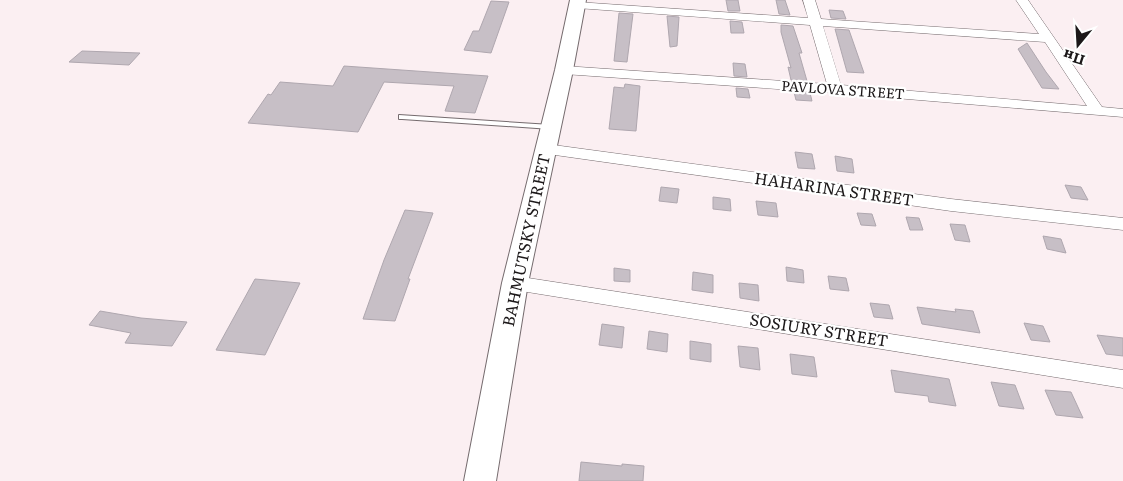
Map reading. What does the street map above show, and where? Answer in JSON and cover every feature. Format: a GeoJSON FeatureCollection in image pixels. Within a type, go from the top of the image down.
{"type":"FeatureCollection","features":[{"type":"Feature","properties":{"kind":"main road","name":"BAHMUTSKY STREET"},"geometry":{"type":"LineString","coordinates":[[480,481],[515,283],[564,70],[577,3]]}},
{"type":"Feature","properties":{"kind":"street"},"geometry":{"type":"LineString","coordinates":[[809,0],[835,89]]}},
{"type":"Feature","properties":{"kind":"street"},"geometry":{"type":"LineString","coordinates":[[1022,0],[1098,111]]}},
{"type":"Feature","properties":{"kind":"street"},"geometry":{"type":"LineString","coordinates":[[577,3],[816,23],[1050,39]]}},
{"type":"Feature","properties":{"kind":"street","name":"PAVLOVA STREET"},"geometry":{"type":"LineString","coordinates":[[564,70],[835,89],[1123,113]]}},
{"type":"Feature","properties":{"kind":"street","name":"HAHARINA STREET"},"geometry":{"type":"LineString","coordinates":[[548,138],[951,205],[1123,224]]}},
{"type":"Feature","properties":{"kind":"street","name":"SOSIURY STREET"},"geometry":{"type":"LineString","coordinates":[[515,283],[1123,378]]}},
{"type":"Feature","properties":{"kind":"lane"},"geometry":{"type":"LineString","coordinates":[[402,117],[548,138]]}},
{"type":"Feature","properties":{"kind":"building"},"geometry":{"type":"Polygon","coordinates":[[[726,0],[738,0],[740,11],[728,11],[726,0]]]}},
{"type":"Feature","properties":{"kind":"building"},"geometry":{"type":"Polygon","coordinates":[[[776,0],[785,0],[790,15],[779,14],[776,0]]]}},
{"type":"Feature","properties":{"kind":"building"},"geometry":{"type":"Polygon","coordinates":[[[491,1],[509,2],[491,53],[464,50],[473,31],[479,31],[491,1]]]}},
{"type":"Feature","properties":{"kind":"building"},"geometry":{"type":"Polygon","coordinates":[[[829,10],[843,11],[846,19],[831,18],[829,10]]]}},
{"type":"Feature","properties":{"kind":"building"},"geometry":{"type":"Polygon","coordinates":[[[619,13],[633,14],[627,62],[614,61],[619,13]]]}},
{"type":"Feature","properties":{"kind":"building"},"geometry":{"type":"Polygon","coordinates":[[[667,16],[679,17],[677,46],[670,47],[667,16]]]}},
{"type":"Feature","properties":{"kind":"building"},"geometry":{"type":"Polygon","coordinates":[[[730,21],[742,22],[744,33],[731,33],[730,21]]]}},
{"type":"Feature","properties":{"kind":"building"},"geometry":{"type":"Polygon","coordinates":[[[781,25],[793,26],[802,53],[799,53],[807,81],[791,80],[788,67],[791,68],[781,32],[781,25]]]}},
{"type":"Feature","properties":{"kind":"building"},"geometry":{"type":"Polygon","coordinates":[[[835,29],[849,30],[864,73],[847,72],[835,29]]]}},
{"type":"Feature","properties":{"kind":"building"},"geometry":{"type":"Polygon","coordinates":[[[1027,43],[1059,89],[1042,88],[1018,49],[1027,43]]]}},
{"type":"Feature","properties":{"kind":"building"},"geometry":{"type":"Polygon","coordinates":[[[82,51],[140,53],[129,65],[69,62],[82,51]]]}},
{"type":"Feature","properties":{"kind":"building"},"geometry":{"type":"Polygon","coordinates":[[[733,63],[745,64],[747,77],[734,76],[733,63]]]}},
{"type":"Feature","properties":{"kind":"building"},"geometry":{"type":"Polygon","coordinates":[[[344,66],[488,76],[475,113],[445,111],[454,86],[384,82],[358,132],[248,123],[268,94],[271,95],[280,82],[333,86],[344,66]]]}},
{"type":"Feature","properties":{"kind":"building"},"geometry":{"type":"Polygon","coordinates":[[[625,84],[640,86],[636,131],[609,129],[614,87],[624,88],[625,84]]]}},
{"type":"Feature","properties":{"kind":"building"},"geometry":{"type":"Polygon","coordinates":[[[736,88],[748,89],[750,98],[737,97],[736,88]]]}},
{"type":"Feature","properties":{"kind":"building"},"geometry":{"type":"Polygon","coordinates":[[[794,92],[810,93],[812,101],[796,100],[794,92]]]}},
{"type":"Feature","properties":{"kind":"building"},"geometry":{"type":"Polygon","coordinates":[[[795,152],[812,154],[815,169],[798,168],[795,152]]]}},
{"type":"Feature","properties":{"kind":"building"},"geometry":{"type":"Polygon","coordinates":[[[835,156],[852,159],[854,173],[837,171],[835,156]]]}},
{"type":"Feature","properties":{"kind":"building"},"geometry":{"type":"Polygon","coordinates":[[[1065,185],[1081,187],[1088,200],[1071,198],[1065,185]]]}},
{"type":"Feature","properties":{"kind":"building"},"geometry":{"type":"Polygon","coordinates":[[[661,187],[679,189],[677,203],[659,201],[661,187]]]}},
{"type":"Feature","properties":{"kind":"building"},"geometry":{"type":"Polygon","coordinates":[[[713,197],[730,199],[731,211],[713,209],[713,197]]]}},
{"type":"Feature","properties":{"kind":"building"},"geometry":{"type":"Polygon","coordinates":[[[756,201],[776,203],[778,217],[758,215],[756,201]]]}},
{"type":"Feature","properties":{"kind":"building"},"geometry":{"type":"Polygon","coordinates":[[[405,210],[433,213],[408,279],[410,279],[395,321],[363,319],[384,260],[405,210]]]}},
{"type":"Feature","properties":{"kind":"building"},"geometry":{"type":"Polygon","coordinates":[[[857,213],[872,214],[876,226],[861,225],[857,213]]]}},
{"type":"Feature","properties":{"kind":"building"},"geometry":{"type":"Polygon","coordinates":[[[906,217],[919,218],[923,230],[910,230],[906,217]]]}},
{"type":"Feature","properties":{"kind":"building"},"geometry":{"type":"Polygon","coordinates":[[[950,224],[965,225],[970,242],[955,240],[950,224]]]}},
{"type":"Feature","properties":{"kind":"building"},"geometry":{"type":"Polygon","coordinates":[[[1043,236],[1061,239],[1066,253],[1047,249],[1043,236]]]}},
{"type":"Feature","properties":{"kind":"building"},"geometry":{"type":"Polygon","coordinates":[[[786,267],[803,270],[804,283],[787,281],[786,267]]]}},
{"type":"Feature","properties":{"kind":"building"},"geometry":{"type":"Polygon","coordinates":[[[614,268],[630,270],[630,282],[614,281],[614,268]]]}},
{"type":"Feature","properties":{"kind":"building"},"geometry":{"type":"Polygon","coordinates":[[[693,272],[713,275],[713,293],[692,290],[693,272]]]}},
{"type":"Feature","properties":{"kind":"building"},"geometry":{"type":"Polygon","coordinates":[[[828,276],[846,278],[849,291],[830,289],[828,276]]]}},
{"type":"Feature","properties":{"kind":"building"},"geometry":{"type":"Polygon","coordinates":[[[255,279],[300,283],[265,355],[216,350],[255,279]]]}},
{"type":"Feature","properties":{"kind":"building"},"geometry":{"type":"Polygon","coordinates":[[[739,283],[758,285],[759,301],[740,298],[739,283]]]}},
{"type":"Feature","properties":{"kind":"building"},"geometry":{"type":"Polygon","coordinates":[[[870,303],[889,305],[893,319],[874,317],[870,303]]]}},
{"type":"Feature","properties":{"kind":"building"},"geometry":{"type":"Polygon","coordinates":[[[917,307],[956,312],[955,309],[973,311],[980,333],[922,324],[917,307]]]}},
{"type":"Feature","properties":{"kind":"building"},"geometry":{"type":"Polygon","coordinates":[[[100,311],[141,318],[187,322],[172,346],[125,343],[131,333],[89,325],[100,311]]]}},
{"type":"Feature","properties":{"kind":"building"},"geometry":{"type":"Polygon","coordinates":[[[1024,323],[1043,326],[1050,342],[1031,340],[1024,323]]]}},
{"type":"Feature","properties":{"kind":"building"},"geometry":{"type":"Polygon","coordinates":[[[602,324],[624,327],[622,348],[599,345],[602,324]]]}},
{"type":"Feature","properties":{"kind":"building"},"geometry":{"type":"Polygon","coordinates":[[[649,331],[668,334],[667,352],[647,349],[649,331]]]}},
{"type":"Feature","properties":{"kind":"building"},"geometry":{"type":"Polygon","coordinates":[[[1097,335],[1123,338],[1123,356],[1106,354],[1097,335]]]}},
{"type":"Feature","properties":{"kind":"building"},"geometry":{"type":"Polygon","coordinates":[[[690,341],[711,344],[711,362],[690,359],[690,341]]]}},
{"type":"Feature","properties":{"kind":"building"},"geometry":{"type":"Polygon","coordinates":[[[738,346],[758,348],[760,370],[740,367],[738,346]]]}},
{"type":"Feature","properties":{"kind":"building"},"geometry":{"type":"Polygon","coordinates":[[[790,354],[814,357],[817,377],[792,374],[790,354]]]}},
{"type":"Feature","properties":{"kind":"building"},"geometry":{"type":"Polygon","coordinates":[[[891,370],[949,379],[956,406],[929,402],[928,396],[895,392],[891,370]]]}},
{"type":"Feature","properties":{"kind":"building"},"geometry":{"type":"Polygon","coordinates":[[[991,382],[1015,385],[1024,409],[999,406],[991,382]]]}},
{"type":"Feature","properties":{"kind":"building"},"geometry":{"type":"Polygon","coordinates":[[[1045,390],[1071,392],[1083,418],[1056,415],[1045,390]]]}},
{"type":"Feature","properties":{"kind":"building"},"geometry":{"type":"Polygon","coordinates":[[[581,462],[644,466],[643,481],[579,481],[581,462]]]}}]}
